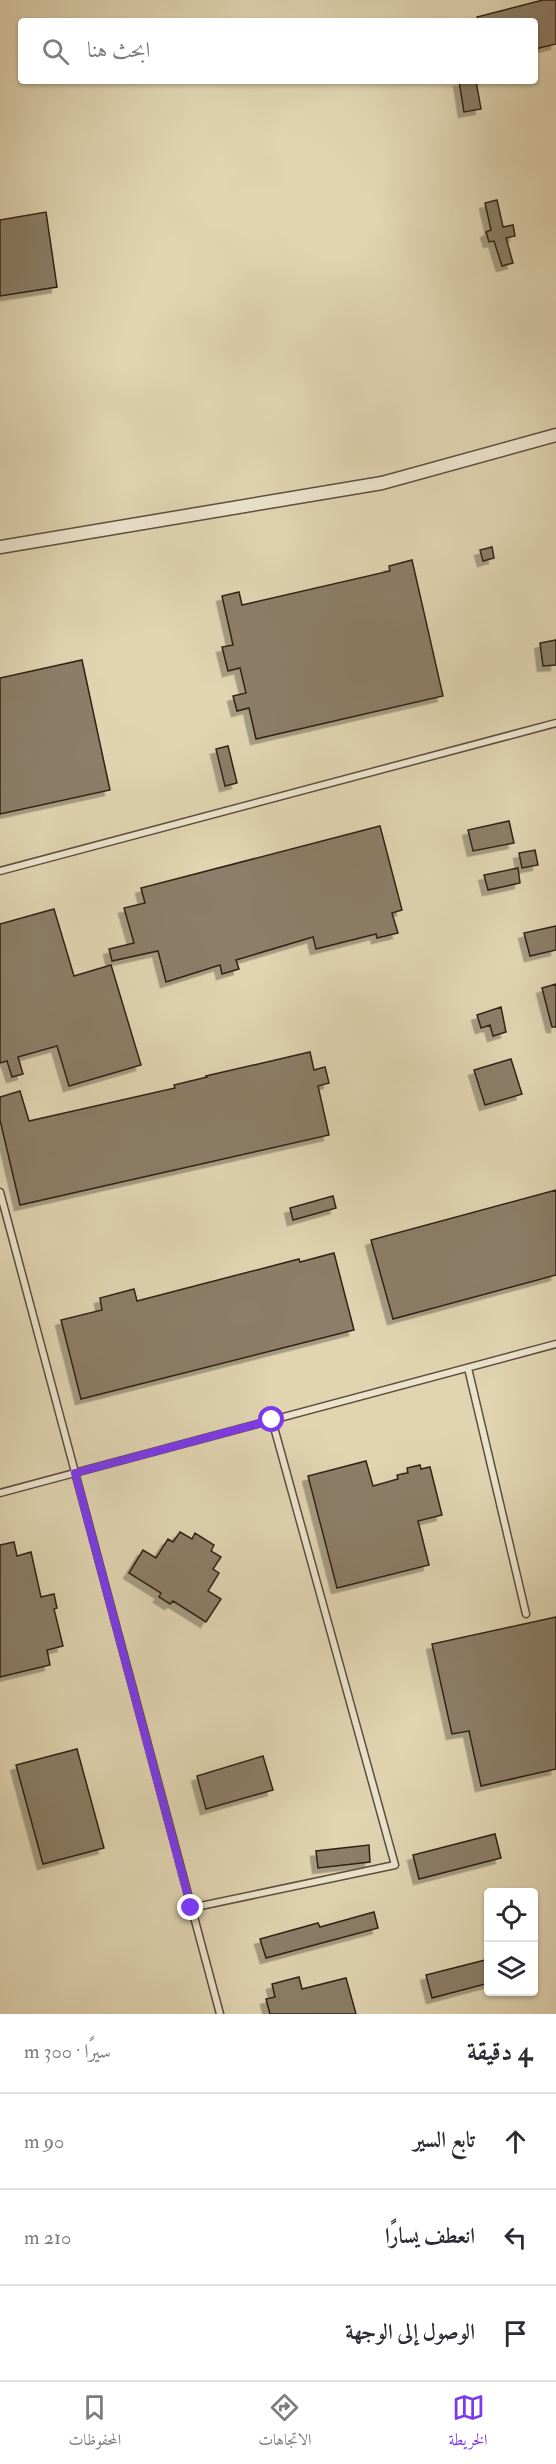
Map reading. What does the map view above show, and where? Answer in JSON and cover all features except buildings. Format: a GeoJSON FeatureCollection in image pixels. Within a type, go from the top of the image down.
{"type":"FeatureCollection","features":[{"type":"Feature","properties":{"kind":"street"},"geometry":{"type":"LineString","coordinates":[[0,547],[372,485],[556,435]]}},
{"type":"Feature","properties":{"kind":"lane"},"geometry":{"type":"LineString","coordinates":[[0,871],[556,723]]}},
{"type":"Feature","properties":{"kind":"lane"},"geometry":{"type":"LineString","coordinates":[[0,1192],[220,2014]]}},
{"type":"Feature","properties":{"kind":"lane"},"geometry":{"type":"LineString","coordinates":[[0,1493],[556,1344]]}},
{"type":"Feature","properties":{"kind":"lane"},"geometry":{"type":"LineString","coordinates":[[468,1368],[526,1614]]}},
{"type":"Feature","properties":{"kind":"lane"},"geometry":{"type":"LineString","coordinates":[[191,1908],[395,1865],[272,1420]]}},
{"type":"Feature","properties":{"kind":"route"},"geometry":{"type":"LineString","coordinates":[[191,1908],[75,1473],[272,1420]]}}]}
